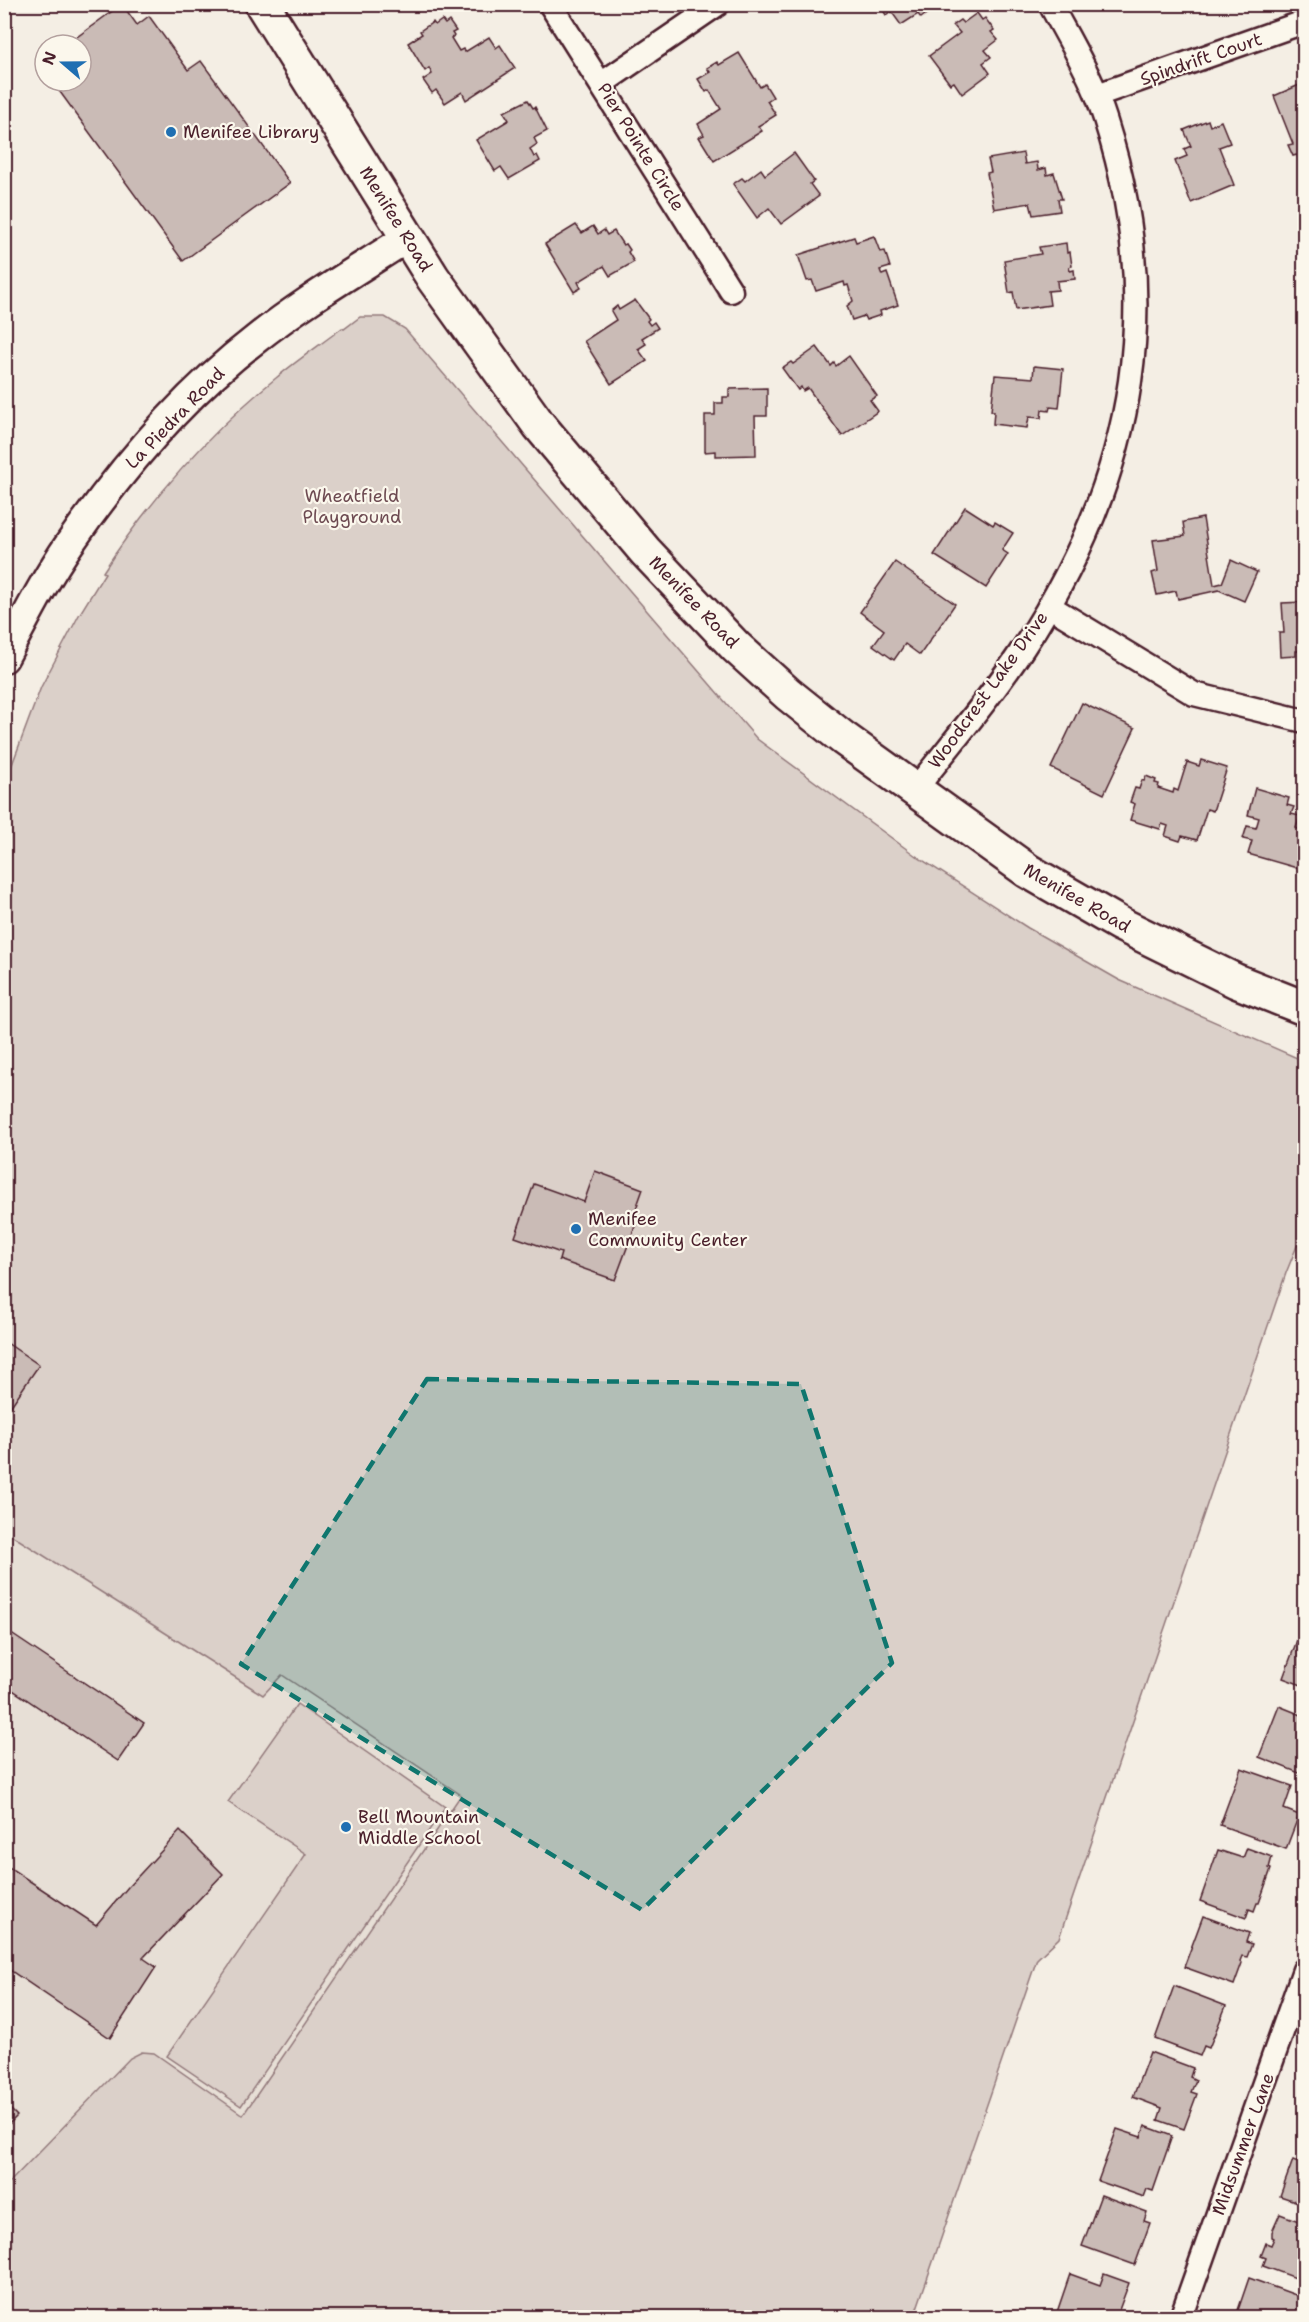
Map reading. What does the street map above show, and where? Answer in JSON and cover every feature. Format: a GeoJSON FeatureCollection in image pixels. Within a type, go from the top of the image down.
{"type":"FeatureCollection","features":[{"type":"Feature","properties":{"kind":"main road","name":"Menifee Road"},"geometry":{"type":"LineString","coordinates":[[262,4],[433,278],[539,425],[645,551],[736,646],[788,694],[843,738],[1028,871],[1120,924],[1236,981],[1305,1008]]}},
{"type":"Feature","properties":{"kind":"street","name":"Pier Pointe Circle"},"geometry":{"type":"LineString","coordinates":[[550,4],[731,291]]}},
{"type":"Feature","properties":{"kind":"street"},"geometry":{"type":"LineString","coordinates":[[601,84],[718,4]]}},
{"type":"Feature","properties":{"kind":"street","name":"Woodcrest Lake Drive"},"geometry":{"type":"LineString","coordinates":[[914,791],[1024,648],[1049,606],[1091,523],[1111,470],[1125,415],[1136,319],[1131,225],[1118,159],[1097,95],[1050,4]]}},
{"type":"Feature","properties":{"kind":"street","name":"Spindrift Court"},"geometry":{"type":"LineString","coordinates":[[1097,95],[1305,22]]}},
{"type":"Feature","properties":{"kind":"street","name":"La Piedra Road"},"geometry":{"type":"LineString","coordinates":[[4,658],[69,545],[144,446],[204,384],[255,340],[308,301],[407,238]]}},
{"type":"Feature","properties":{"kind":"street"},"geometry":{"type":"LineString","coordinates":[[1049,606],[1194,694],[1305,721]]}},
{"type":"Feature","properties":{"kind":"street","name":"Midsummer Lane"},"geometry":{"type":"LineString","coordinates":[[1180,2318],[1305,1970]]}},
{"type":"Feature","properties":{"kind":"highlighted area"},"geometry":{"type":"Polygon","coordinates":[[[427,1379],[801,1384],[892,1663],[642,1910],[241,1664],[427,1379]]]}},
{"type":"Feature","properties":{"kind":"shaded area","name":"Bell Mountain Middle School"},"geometry":{"type":"Polygon","coordinates":[[[4,1531],[263,1695],[282,1675],[1037,1959],[914,2317],[5,2317],[4,1531]]]}},
{"type":"Feature","properties":{"kind":"green space","name":"Wheatfield Playground"},"geometry":{"type":"Polygon","coordinates":[[[360,317],[385,317],[405,329],[757,739],[916,856],[1028,928],[1119,980],[1304,1061],[1304,1219],[1299,1241],[1286,1273],[1059,1938],[1037,1959],[914,2317],[5,2317],[5,2187],[130,2058],[142,2052],[154,2053],[243,2115],[461,1795],[282,1675],[263,1695],[5,1531],[4,786],[41,687],[79,615],[105,573],[103,572],[140,519],[204,444],[228,421],[284,371],[360,317]]]}},
{"type":"Feature","properties":{"kind":"green space"},"geometry":{"type":"Polygon","coordinates":[[[297,1704],[445,1807],[241,2106],[167,2056],[306,1854],[228,1802],[297,1704]]]}},
{"type":"Feature","properties":{"kind":"building","name":"Menifee Library"},"geometry":{"type":"Polygon","coordinates":[[[122,4],[137,25],[149,16],[188,70],[201,61],[290,183],[183,261],[61,93],[93,93],[93,33],[82,33],[122,4]]]}},
{"type":"Feature","properties":{"kind":"building"},"geometry":{"type":"Polygon","coordinates":[[[879,4],[939,4],[921,18],[918,14],[901,25],[891,11],[886,15],[879,4]]]}},
{"type":"Feature","properties":{"kind":"building"},"geometry":{"type":"Polygon","coordinates":[[[1117,4],[1129,4],[1121,10],[1117,4]]]}},
{"type":"Feature","properties":{"kind":"building"},"geometry":{"type":"Polygon","coordinates":[[[977,13],[982,20],[985,18],[994,30],[991,32],[998,40],[985,50],[991,57],[983,63],[990,73],[962,94],[954,82],[950,84],[929,56],[960,33],[953,25],[960,20],[963,23],[977,13]]]}},
{"type":"Feature","properties":{"kind":"building"},"geometry":{"type":"Polygon","coordinates":[[[442,20],[445,24],[449,21],[456,31],[452,33],[454,36],[451,38],[459,51],[463,49],[465,52],[489,37],[496,48],[500,45],[515,68],[466,100],[462,92],[445,103],[436,90],[432,93],[423,80],[432,74],[429,68],[425,71],[408,43],[422,34],[420,31],[433,22],[435,25],[442,20]]]}},
{"type":"Feature","properties":{"kind":"building"},"geometry":{"type":"Polygon","coordinates":[[[739,53],[760,87],[765,84],[773,97],[767,101],[776,115],[758,126],[762,131],[714,161],[699,137],[704,135],[698,124],[721,109],[709,90],[706,92],[698,79],[710,72],[707,68],[717,62],[719,65],[739,53]]]}},
{"type":"Feature","properties":{"kind":"building"},"geometry":{"type":"Polygon","coordinates":[[[1304,83],[1304,163],[1301,164],[1297,155],[1293,156],[1288,145],[1293,144],[1274,96],[1304,83]]]}},
{"type":"Feature","properties":{"kind":"building"},"geometry":{"type":"Polygon","coordinates":[[[528,100],[533,108],[535,107],[547,131],[534,138],[537,144],[530,149],[534,157],[537,155],[540,161],[509,179],[501,167],[495,171],[476,140],[509,120],[504,112],[528,100]]]}},
{"type":"Feature","properties":{"kind":"building"},"geometry":{"type":"Polygon","coordinates":[[[1208,120],[1210,126],[1221,121],[1230,143],[1219,147],[1234,185],[1191,203],[1175,161],[1187,156],[1184,149],[1191,146],[1184,130],[1208,120]]]}},
{"type":"Feature","properties":{"kind":"building"},"geometry":{"type":"Polygon","coordinates":[[[794,153],[814,181],[810,184],[819,196],[781,224],[769,208],[757,218],[733,184],[742,178],[745,181],[761,169],[765,175],[794,153]]]}},
{"type":"Feature","properties":{"kind":"building"},"geometry":{"type":"Polygon","coordinates":[[[1023,153],[1025,164],[1037,162],[1038,170],[1046,168],[1047,175],[1054,173],[1062,199],[1058,199],[1060,211],[1033,215],[1030,203],[994,209],[987,173],[991,172],[988,159],[1023,153]]]}},
{"type":"Feature","properties":{"kind":"building"},"geometry":{"type":"Polygon","coordinates":[[[576,225],[582,233],[593,226],[598,234],[604,230],[607,235],[614,231],[623,245],[626,244],[630,250],[628,252],[634,262],[610,276],[604,266],[578,282],[581,288],[574,292],[545,244],[576,225]]]}},
{"type":"Feature","properties":{"kind":"building"},"geometry":{"type":"Polygon","coordinates":[[[874,236],[880,252],[885,251],[890,267],[880,270],[882,275],[887,273],[898,305],[880,311],[881,315],[866,320],[864,316],[852,320],[847,306],[853,301],[848,285],[845,286],[844,282],[816,291],[812,280],[807,281],[798,255],[854,237],[856,242],[874,236]]]}},
{"type":"Feature","properties":{"kind":"building"},"geometry":{"type":"Polygon","coordinates":[[[1066,243],[1072,266],[1069,267],[1070,271],[1074,270],[1075,279],[1057,281],[1058,290],[1048,291],[1050,305],[1016,310],[1013,292],[1009,293],[1004,260],[1041,254],[1039,247],[1066,243]]]}},
{"type":"Feature","properties":{"kind":"building"},"geometry":{"type":"Polygon","coordinates":[[[635,300],[649,319],[647,321],[650,325],[654,322],[658,328],[642,338],[646,344],[638,349],[647,361],[611,384],[584,341],[616,320],[611,311],[617,306],[619,310],[635,300]]]}},
{"type":"Feature","properties":{"kind":"building"},"geometry":{"type":"Polygon","coordinates":[[[817,347],[831,366],[834,363],[836,366],[849,356],[877,396],[870,400],[878,411],[842,436],[808,388],[803,391],[801,387],[798,390],[782,368],[791,362],[793,364],[817,347]]]}},
{"type":"Feature","properties":{"kind":"building"},"geometry":{"type":"Polygon","coordinates":[[[1034,366],[1063,369],[1059,408],[1050,407],[1049,411],[1042,410],[1041,418],[1029,417],[1027,428],[993,424],[994,411],[991,411],[995,375],[1033,378],[1034,366]]]}},
{"type":"Feature","properties":{"kind":"building"},"geometry":{"type":"Polygon","coordinates":[[[767,388],[767,416],[755,416],[756,455],[716,456],[716,451],[705,452],[705,415],[715,415],[715,403],[723,403],[723,397],[729,397],[729,389],[767,388]]]}},
{"type":"Feature","properties":{"kind":"building"},"geometry":{"type":"Polygon","coordinates":[[[965,507],[993,525],[995,522],[1013,533],[1002,550],[1008,554],[986,588],[934,555],[965,507]]]}},
{"type":"Feature","properties":{"kind":"building"},"geometry":{"type":"Polygon","coordinates":[[[1203,518],[1214,585],[1222,583],[1231,560],[1257,572],[1244,601],[1219,590],[1178,599],[1176,591],[1157,595],[1152,573],[1158,571],[1153,540],[1185,536],[1183,522],[1203,518]]]}},
{"type":"Feature","properties":{"kind":"building"},"geometry":{"type":"Polygon","coordinates":[[[895,562],[955,604],[920,655],[905,644],[894,660],[873,645],[884,630],[860,612],[895,562]]]}},
{"type":"Feature","properties":{"kind":"building"},"geometry":{"type":"Polygon","coordinates":[[[1304,602],[1304,664],[1301,664],[1300,651],[1296,651],[1296,656],[1280,657],[1279,633],[1284,633],[1282,603],[1304,602]]]}},
{"type":"Feature","properties":{"kind":"building"},"geometry":{"type":"Polygon","coordinates":[[[1082,703],[1135,728],[1104,794],[1051,768],[1082,703]]]}},
{"type":"Feature","properties":{"kind":"building"},"geometry":{"type":"Polygon","coordinates":[[[1201,760],[1227,768],[1213,811],[1207,809],[1197,840],[1182,836],[1180,841],[1165,836],[1168,826],[1162,824],[1160,829],[1130,820],[1135,804],[1130,802],[1135,788],[1139,789],[1146,776],[1156,780],[1155,783],[1159,784],[1158,788],[1173,793],[1174,789],[1178,791],[1187,762],[1199,766],[1201,760]]]}},
{"type":"Feature","properties":{"kind":"building"},"geometry":{"type":"Polygon","coordinates":[[[1255,788],[1289,798],[1287,805],[1294,807],[1291,814],[1300,816],[1296,828],[1304,831],[1304,841],[1297,868],[1248,854],[1252,841],[1243,839],[1247,826],[1256,828],[1259,818],[1248,815],[1255,788]]]}},
{"type":"Feature","properties":{"kind":"building","name":"Menifee Community Center"},"geometry":{"type":"Polygon","coordinates":[[[595,1171],[643,1189],[632,1220],[637,1221],[615,1280],[559,1260],[561,1253],[515,1237],[534,1184],[584,1202],[595,1171]]]}},
{"type":"Feature","properties":{"kind":"building"},"geometry":{"type":"Polygon","coordinates":[[[4,1341],[39,1365],[4,1416],[4,1341]]]}},
{"type":"Feature","properties":{"kind":"building"},"geometry":{"type":"Polygon","coordinates":[[[4,1629],[144,1723],[118,1761],[4,1684],[4,1629]]]}},
{"type":"Feature","properties":{"kind":"building"},"geometry":{"type":"Polygon","coordinates":[[[1300,1632],[1304,1634],[1304,1686],[1283,1678],[1300,1632]]]}},
{"type":"Feature","properties":{"kind":"building"},"geometry":{"type":"Polygon","coordinates":[[[1279,1706],[1304,1716],[1304,1775],[1259,1757],[1279,1706]]]}},
{"type":"Feature","properties":{"kind":"building"},"geometry":{"type":"Polygon","coordinates":[[[1241,1768],[1292,1786],[1284,1809],[1299,1815],[1286,1849],[1220,1825],[1241,1768]]]}},
{"type":"Feature","properties":{"kind":"building"},"geometry":{"type":"Polygon","coordinates":[[[180,1831],[223,1874],[143,1958],[156,1967],[110,2038],[4,1966],[4,1864],[96,1925],[180,1831]]]}},
{"type":"Feature","properties":{"kind":"building"},"geometry":{"type":"Polygon","coordinates":[[[1247,1848],[1272,1857],[1269,1868],[1271,1869],[1254,1911],[1249,1909],[1246,1918],[1200,1901],[1218,1850],[1243,1858],[1247,1848]]]}},
{"type":"Feature","properties":{"kind":"building"},"geometry":{"type":"Polygon","coordinates":[[[1203,1916],[1249,1933],[1246,1942],[1252,1944],[1247,1957],[1242,1956],[1240,1961],[1242,1963],[1234,1985],[1184,1967],[1203,1916]]]}},
{"type":"Feature","properties":{"kind":"building"},"geometry":{"type":"Polygon","coordinates":[[[1174,1986],[1226,2006],[1209,2048],[1204,2046],[1200,2056],[1155,2039],[1174,1986]]]}},
{"type":"Feature","properties":{"kind":"building"},"geometry":{"type":"Polygon","coordinates":[[[1150,2052],[1193,2068],[1190,2077],[1196,2080],[1191,2092],[1197,2094],[1184,2129],[1158,2120],[1162,2108],[1133,2097],[1150,2052]]]}},
{"type":"Feature","properties":{"kind":"building"},"geometry":{"type":"Polygon","coordinates":[[[4,2103],[17,2116],[4,2129],[4,2103]]]}},
{"type":"Feature","properties":{"kind":"building"},"geometry":{"type":"Polygon","coordinates":[[[1145,2126],[1172,2136],[1153,2191],[1147,2189],[1144,2197],[1098,2181],[1117,2129],[1141,2137],[1145,2126]]]}},
{"type":"Feature","properties":{"kind":"building"},"geometry":{"type":"Polygon","coordinates":[[[1304,2144],[1304,2204],[1280,2196],[1293,2160],[1298,2162],[1304,2144]]]}},
{"type":"Feature","properties":{"kind":"building"},"geometry":{"type":"Polygon","coordinates":[[[1101,2195],[1147,2212],[1144,2221],[1150,2223],[1135,2265],[1082,2246],[1101,2195]]]}},
{"type":"Feature","properties":{"kind":"building"},"geometry":{"type":"Polygon","coordinates":[[[1280,2214],[1304,2223],[1304,2281],[1263,2266],[1266,2258],[1261,2256],[1266,2243],[1271,2245],[1274,2238],[1272,2232],[1280,2214]]]}},
{"type":"Feature","properties":{"kind":"building"},"geometry":{"type":"Polygon","coordinates":[[[1070,2274],[1100,2285],[1104,2274],[1129,2283],[1116,2318],[1055,2318],[1070,2274]]]}},
{"type":"Feature","properties":{"kind":"building"},"geometry":{"type":"Polygon","coordinates":[[[1249,2278],[1304,2298],[1304,2318],[1249,2318],[1237,2313],[1249,2278]]]}},
{"type":"Feature","properties":{"kind":"place","name":"Menifee Library"},"geometry":{"type":"Point","coordinates":[171,132]}},
{"type":"Feature","properties":{"kind":"place","name":"Menifee Community Center"},"geometry":{"type":"Point","coordinates":[576,1229]}},
{"type":"Feature","properties":{"kind":"place","name":"Bell Mountain Middle School"},"geometry":{"type":"Point","coordinates":[346,1827]}}]}
